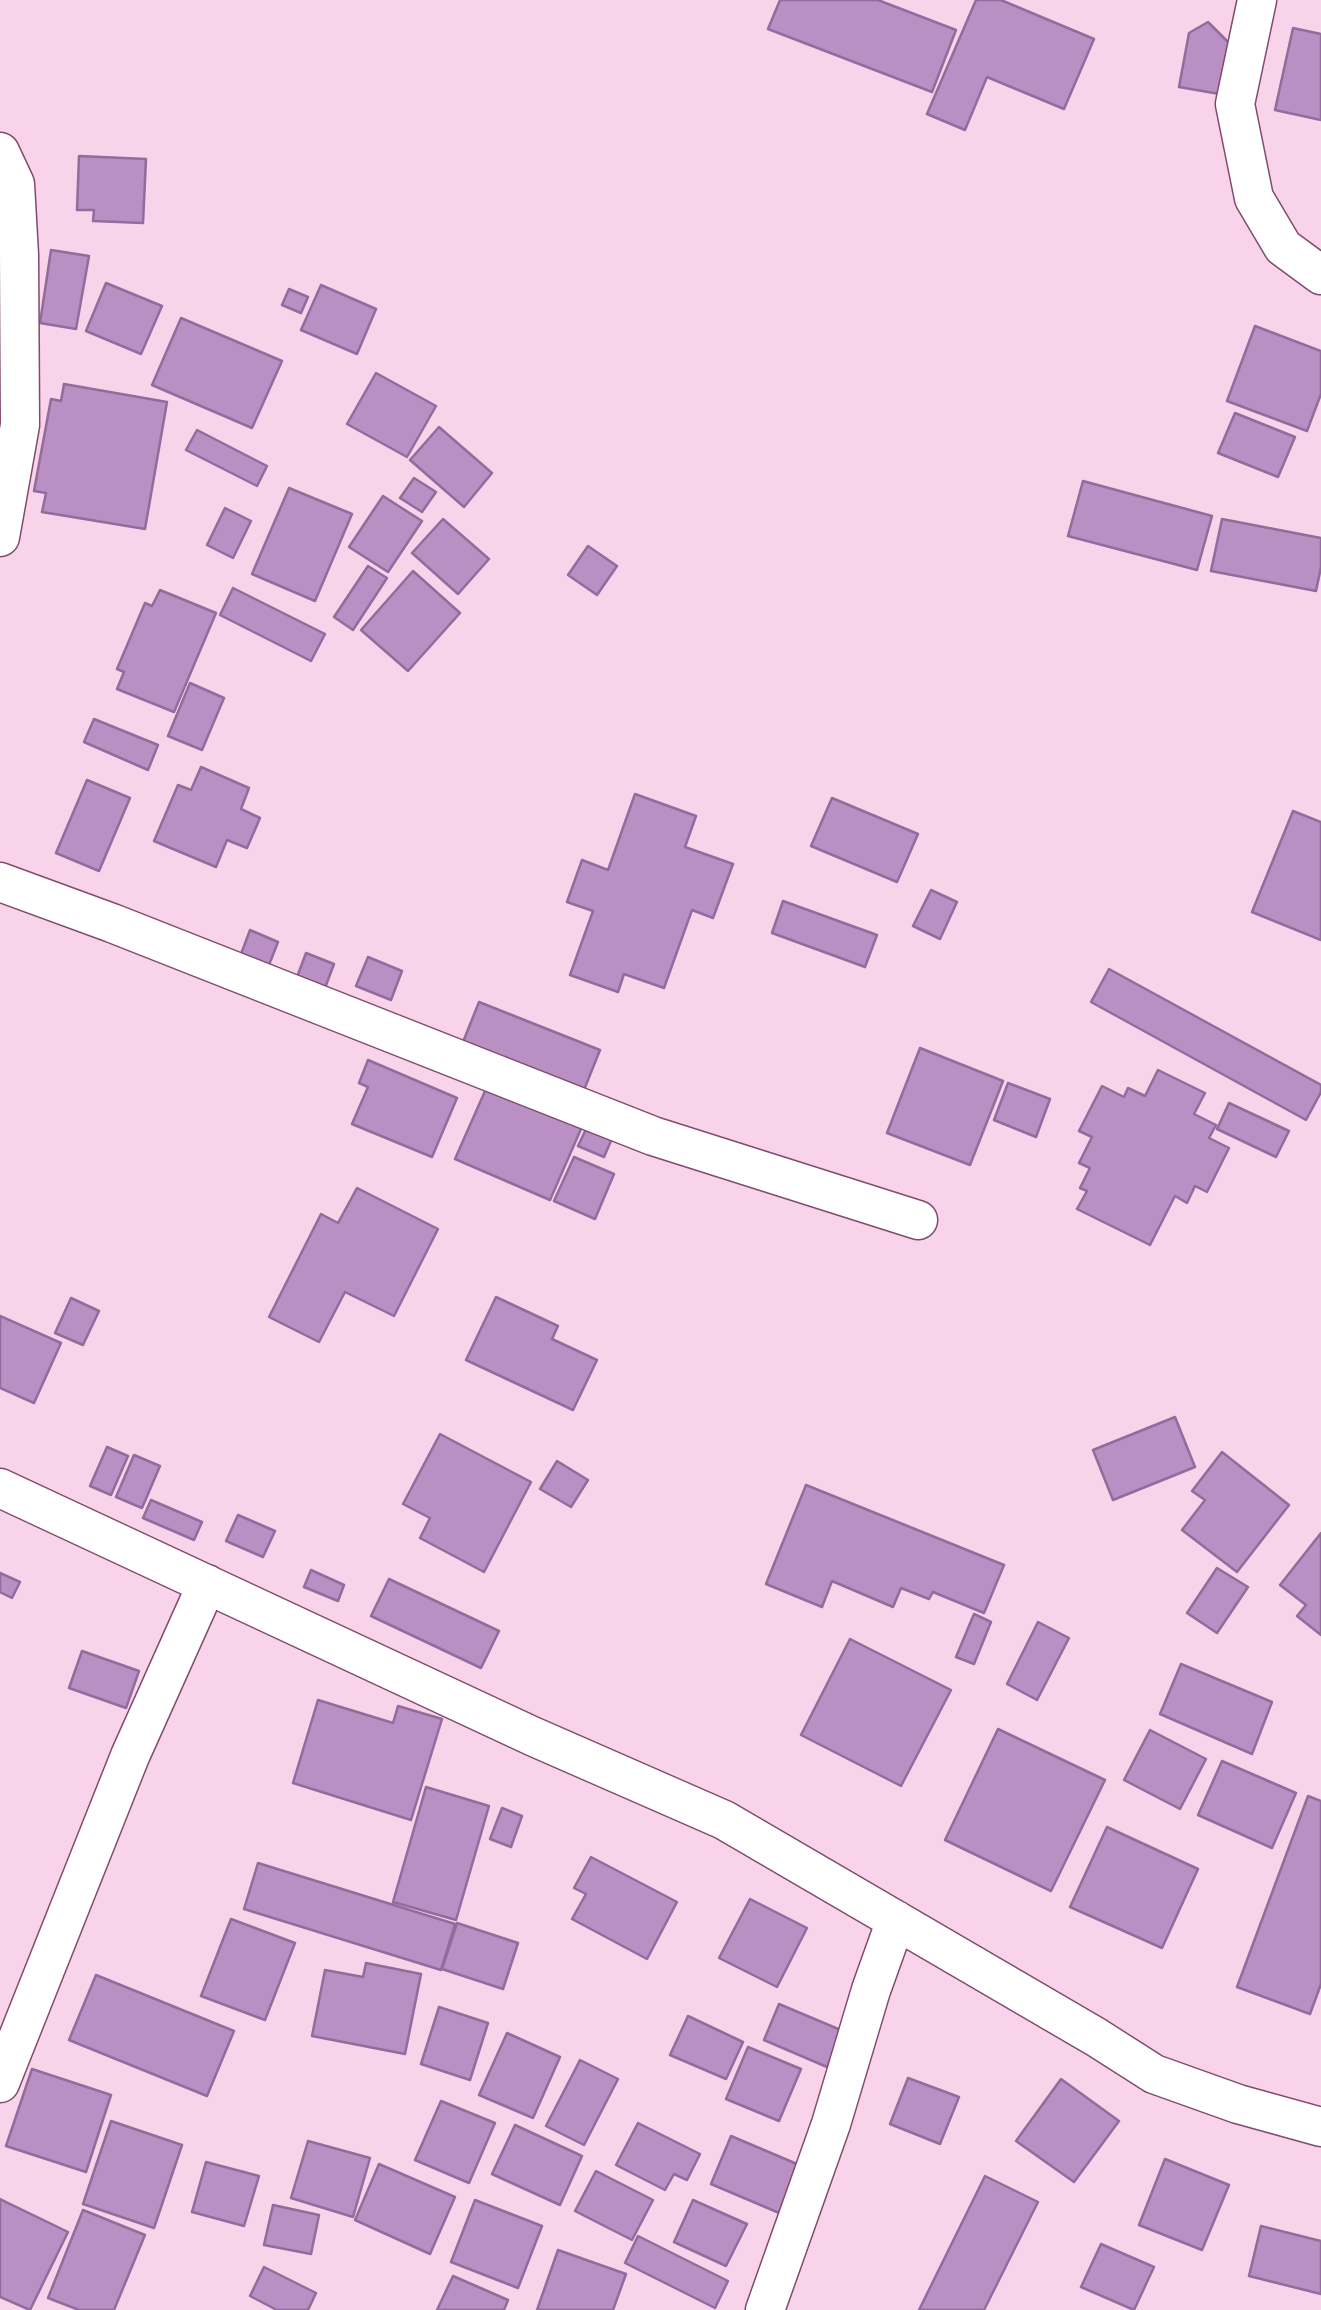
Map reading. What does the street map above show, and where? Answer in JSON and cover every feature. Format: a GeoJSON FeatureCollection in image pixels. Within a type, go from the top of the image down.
{"type":"FeatureCollection","features":[{"type":"Feature","properties":{"kind":"street"},"geometry":{"type":"LineString","coordinates":[[1257,0],[1235,104],[1254,198],[1283,246],[1321,275]]}},
{"type":"Feature","properties":{"kind":"street"},"geometry":{"type":"LineString","coordinates":[[0,152],[15,184],[20,255],[20,425],[0,536]]}},
{"type":"Feature","properties":{"kind":"street"},"geometry":{"type":"LineString","coordinates":[[0,882],[653,1136],[918,1220]]}},
{"type":"Feature","properties":{"kind":"street"},"geometry":{"type":"LineString","coordinates":[[0,1488],[532,1736],[724,1820],[1154,2074],[1238,2104],[1321,2127]]}},
{"type":"Feature","properties":{"kind":"street"},"geometry":{"type":"LineString","coordinates":[[0,2083],[130,1756],[207,1584]]}},
{"type":"Feature","properties":{"kind":"street"},"geometry":{"type":"LineString","coordinates":[[765,2310],[831,2124],[896,1920]]}},
{"type":"Feature","properties":{"kind":"building"},"geometry":{"type":"Polygon","coordinates":[[[780,0],[878,0],[956,30],[932,92],[768,29],[780,0]]]}},
{"type":"Feature","properties":{"kind":"building"},"geometry":{"type":"Polygon","coordinates":[[[976,0],[1001,0],[1094,39],[1064,109],[987,77],[965,130],[927,114],[976,0]]]}},
{"type":"Feature","properties":{"kind":"building"},"geometry":{"type":"Polygon","coordinates":[[[1208,22],[1239,53],[1231,96],[1179,87],[1189,33],[1208,22]]]}},
{"type":"Feature","properties":{"kind":"building"},"geometry":{"type":"Polygon","coordinates":[[[1293,28],[1321,34],[1321,120],[1275,110],[1293,28]]]}},
{"type":"Feature","properties":{"kind":"building"},"geometry":{"type":"Polygon","coordinates":[[[79,156],[146,159],[143,223],[93,221],[94,210],[77,210],[79,156]]]}},
{"type":"Feature","properties":{"kind":"building"},"geometry":{"type":"Polygon","coordinates":[[[51,250],[89,256],[76,329],[40,323],[51,250]]]}},
{"type":"Feature","properties":{"kind":"building"},"geometry":{"type":"Polygon","coordinates":[[[106,283],[162,306],[141,354],[86,331],[106,283]]]}},
{"type":"Feature","properties":{"kind":"building"},"geometry":{"type":"Polygon","coordinates":[[[321,285],[376,309],[357,354],[301,330],[321,285]]]}},
{"type":"Feature","properties":{"kind":"building"},"geometry":{"type":"Polygon","coordinates":[[[289,289],[308,297],[301,313],[282,305],[289,289]]]}},
{"type":"Feature","properties":{"kind":"building"},"geometry":{"type":"Polygon","coordinates":[[[181,318],[282,361],[252,428],[152,385],[181,318]]]}},
{"type":"Feature","properties":{"kind":"building"},"geometry":{"type":"Polygon","coordinates":[[[1255,326],[1321,351],[1321,394],[1307,431],[1227,401],[1255,326]]]}},
{"type":"Feature","properties":{"kind":"building"},"geometry":{"type":"Polygon","coordinates":[[[376,373],[436,406],[407,457],[347,424],[376,373]]]}},
{"type":"Feature","properties":{"kind":"building"},"geometry":{"type":"Polygon","coordinates":[[[64,384],[167,402],[145,529],[42,512],[46,493],[34,491],[51,399],[61,401],[64,384]]]}},
{"type":"Feature","properties":{"kind":"building"},"geometry":{"type":"Polygon","coordinates":[[[1235,413],[1295,437],[1278,477],[1218,453],[1235,413]]]}},
{"type":"Feature","properties":{"kind":"building"},"geometry":{"type":"Polygon","coordinates":[[[439,427],[492,473],[464,507],[410,460],[439,427]]]}},
{"type":"Feature","properties":{"kind":"building"},"geometry":{"type":"Polygon","coordinates":[[[197,430],[267,466],[257,486],[186,450],[197,430]]]}},
{"type":"Feature","properties":{"kind":"building"},"geometry":{"type":"Polygon","coordinates":[[[414,478],[436,492],[422,512],[400,498],[414,478]]]}},
{"type":"Feature","properties":{"kind":"building"},"geometry":{"type":"Polygon","coordinates":[[[1083,481],[1212,516],[1197,570],[1068,536],[1083,481]]]}},
{"type":"Feature","properties":{"kind":"building"},"geometry":{"type":"Polygon","coordinates":[[[289,488],[352,514],[315,601],[252,574],[289,488]]]}},
{"type":"Feature","properties":{"kind":"building"},"geometry":{"type":"Polygon","coordinates":[[[383,496],[422,521],[388,572],[349,547],[383,496]]]}},
{"type":"Feature","properties":{"kind":"building"},"geometry":{"type":"Polygon","coordinates":[[[225,508],[251,521],[233,558],[207,545],[225,508]]]}},
{"type":"Feature","properties":{"kind":"building"},"geometry":{"type":"Polygon","coordinates":[[[443,519],[489,559],[458,594],[412,553],[443,519]]]}},
{"type":"Feature","properties":{"kind":"building"},"geometry":{"type":"Polygon","coordinates":[[[1222,519],[1321,538],[1316,591],[1211,571],[1222,519]]]}},
{"type":"Feature","properties":{"kind":"building"},"geometry":{"type":"Polygon","coordinates":[[[588,546],[617,566],[597,595],[568,575],[588,546]]]}},
{"type":"Feature","properties":{"kind":"building"},"geometry":{"type":"Polygon","coordinates":[[[368,566],[387,578],[353,630],[334,617],[368,566]]]}},
{"type":"Feature","properties":{"kind":"building"},"geometry":{"type":"Polygon","coordinates":[[[413,571],[460,613],[408,671],[361,630],[413,571]]]}},
{"type":"Feature","properties":{"kind":"building"},"geometry":{"type":"Polygon","coordinates":[[[233,588],[325,634],[311,661],[220,615],[233,588]]]}},
{"type":"Feature","properties":{"kind":"building"},"geometry":{"type":"Polygon","coordinates":[[[160,590],[216,613],[174,712],[117,689],[124,672],[117,669],[145,603],[152,606],[160,590]]]}},
{"type":"Feature","properties":{"kind":"building"},"geometry":{"type":"Polygon","coordinates":[[[190,683],[224,698],[202,750],[168,736],[190,683]]]}},
{"type":"Feature","properties":{"kind":"building"},"geometry":{"type":"Polygon","coordinates":[[[94,719],[158,745],[148,770],[84,742],[94,719]]]}},
{"type":"Feature","properties":{"kind":"building"},"geometry":{"type":"Polygon","coordinates":[[[201,767],[249,788],[241,809],[260,818],[247,848],[227,840],[216,867],[154,841],[178,785],[191,790],[201,767]]]}},
{"type":"Feature","properties":{"kind":"building"},"geometry":{"type":"Polygon","coordinates":[[[87,780],[130,798],[99,871],[56,853],[87,780]]]}},
{"type":"Feature","properties":{"kind":"building"},"geometry":{"type":"Polygon","coordinates":[[[635,794],[696,816],[685,847],[733,864],[713,918],[692,910],[664,988],[624,974],[618,992],[570,975],[593,911],[567,902],[582,860],[608,870],[635,794]]]}},
{"type":"Feature","properties":{"kind":"building"},"geometry":{"type":"Polygon","coordinates":[[[832,798],[918,834],[897,882],[811,846],[832,798]]]}},
{"type":"Feature","properties":{"kind":"building"},"geometry":{"type":"Polygon","coordinates":[[[1293,811],[1321,822],[1321,940],[1252,912],[1293,811]]]}},
{"type":"Feature","properties":{"kind":"building"},"geometry":{"type":"Polygon","coordinates":[[[931,890],[957,902],[940,939],[913,926],[931,890]]]}},
{"type":"Feature","properties":{"kind":"building"},"geometry":{"type":"Polygon","coordinates":[[[783,901],[877,935],[865,967],[772,933],[783,901]]]}},
{"type":"Feature","properties":{"kind":"building"},"geometry":{"type":"Polygon","coordinates":[[[250,930],[278,942],[269,965],[241,954],[250,930]]]}},
{"type":"Feature","properties":{"kind":"building"},"geometry":{"type":"Polygon","coordinates":[[[306,953],[334,964],[325,988],[297,977],[306,953]]]}},
{"type":"Feature","properties":{"kind":"building"},"geometry":{"type":"Polygon","coordinates":[[[368,957],[402,971],[391,1000],[356,986],[368,957]]]}},
{"type":"Feature","properties":{"kind":"building"},"geometry":{"type":"Polygon","coordinates":[[[1109,969],[1321,1085],[1306,1120],[1091,1002],[1109,969]]]}},
{"type":"Feature","properties":{"kind":"building"},"geometry":{"type":"Polygon","coordinates":[[[479,1002],[600,1050],[584,1090],[463,1042],[479,1002]]]}},
{"type":"Feature","properties":{"kind":"building"},"geometry":{"type":"Polygon","coordinates":[[[920,1048],[1003,1081],[970,1165],[887,1133],[920,1048]]]}},
{"type":"Feature","properties":{"kind":"building"},"geometry":{"type":"Polygon","coordinates":[[[368,1060],[457,1098],[432,1157],[352,1124],[368,1087],[359,1083],[368,1060]]]}},
{"type":"Feature","properties":{"kind":"building"},"geometry":{"type":"Polygon","coordinates":[[[1158,1070],[1205,1093],[1194,1114],[1216,1125],[1209,1138],[1229,1148],[1207,1192],[1195,1186],[1187,1203],[1175,1196],[1150,1245],[1077,1209],[1087,1191],[1080,1188],[1090,1168],[1079,1163],[1092,1137],[1079,1131],[1102,1086],[1124,1097],[1128,1088],[1145,1096],[1158,1070]]]}},
{"type":"Feature","properties":{"kind":"building"},"geometry":{"type":"Polygon","coordinates":[[[489,1082],[584,1122],[550,1200],[455,1159],[489,1082]]]}},
{"type":"Feature","properties":{"kind":"building"},"geometry":{"type":"Polygon","coordinates":[[[1008,1083],[1050,1099],[1036,1137],[994,1120],[1008,1083]]]}},
{"type":"Feature","properties":{"kind":"building"},"geometry":{"type":"Polygon","coordinates":[[[1229,1103],[1289,1131],[1276,1157],[1217,1129],[1229,1103]]]}},
{"type":"Feature","properties":{"kind":"building"},"geometry":{"type":"Polygon","coordinates":[[[589,1123],[614,1134],[604,1157],[578,1146],[589,1123]]]}},
{"type":"Feature","properties":{"kind":"building"},"geometry":{"type":"Polygon","coordinates":[[[574,1157],[614,1174],[595,1219],[554,1201],[574,1157]]]}},
{"type":"Feature","properties":{"kind":"building"},"geometry":{"type":"Polygon","coordinates":[[[357,1188],[438,1229],[394,1316],[345,1292],[319,1342],[269,1317],[321,1214],[338,1223],[357,1188]]]}},
{"type":"Feature","properties":{"kind":"building"},"geometry":{"type":"Polygon","coordinates":[[[496,1297],[558,1326],[552,1339],[597,1360],[573,1410],[466,1360],[496,1297]]]}},
{"type":"Feature","properties":{"kind":"building"},"geometry":{"type":"Polygon","coordinates":[[[71,1298],[99,1311],[83,1345],[55,1333],[71,1298]]]}},
{"type":"Feature","properties":{"kind":"building"},"geometry":{"type":"Polygon","coordinates":[[[0,1316],[61,1343],[34,1403],[0,1388],[0,1316]]]}},
{"type":"Feature","properties":{"kind":"building"},"geometry":{"type":"Polygon","coordinates":[[[1175,1417],[1195,1467],[1113,1500],[1093,1450],[1175,1417]]]}},
{"type":"Feature","properties":{"kind":"building"},"geometry":{"type":"Polygon","coordinates":[[[440,1434],[531,1482],[484,1572],[420,1538],[430,1518],[403,1504],[440,1434]]]}},
{"type":"Feature","properties":{"kind":"building"},"geometry":{"type":"Polygon","coordinates":[[[107,1447],[128,1456],[111,1495],[90,1486],[107,1447]]]}},
{"type":"Feature","properties":{"kind":"building"},"geometry":{"type":"Polygon","coordinates":[[[1222,1452],[1289,1505],[1237,1572],[1182,1530],[1205,1500],[1192,1491],[1222,1452]]]}},
{"type":"Feature","properties":{"kind":"building"},"geometry":{"type":"Polygon","coordinates":[[[134,1455],[160,1466],[142,1508],[116,1497],[134,1455]]]}},
{"type":"Feature","properties":{"kind":"building"},"geometry":{"type":"Polygon","coordinates":[[[557,1461],[588,1480],[571,1507],[540,1489],[557,1461]]]}},
{"type":"Feature","properties":{"kind":"building"},"geometry":{"type":"Polygon","coordinates":[[[806,1485],[1004,1565],[984,1613],[933,1592],[929,1599],[901,1588],[893,1607],[832,1581],[822,1607],[766,1584],[806,1485]]]}},
{"type":"Feature","properties":{"kind":"building"},"geometry":{"type":"Polygon","coordinates":[[[151,1500],[202,1522],[194,1540],[143,1518],[151,1500]]]}},
{"type":"Feature","properties":{"kind":"building"},"geometry":{"type":"Polygon","coordinates":[[[238,1515],[275,1531],[263,1557],[226,1541],[238,1515]]]}},
{"type":"Feature","properties":{"kind":"building"},"geometry":{"type":"Polygon","coordinates":[[[1321,1533],[1321,1635],[1297,1616],[1306,1605],[1280,1585],[1321,1533]]]}},
{"type":"Feature","properties":{"kind":"building"},"geometry":{"type":"Polygon","coordinates":[[[1217,1568],[1248,1587],[1217,1633],[1187,1613],[1217,1568]]]}},
{"type":"Feature","properties":{"kind":"building"},"geometry":{"type":"Polygon","coordinates":[[[311,1570],[344,1585],[338,1601],[304,1587],[311,1570]]]}},
{"type":"Feature","properties":{"kind":"building"},"geometry":{"type":"Polygon","coordinates":[[[0,1573],[20,1582],[12,1598],[0,1592],[0,1573]]]}},
{"type":"Feature","properties":{"kind":"building"},"geometry":{"type":"Polygon","coordinates":[[[389,1579],[499,1631],[481,1668],[371,1616],[389,1579]]]}},
{"type":"Feature","properties":{"kind":"building"},"geometry":{"type":"Polygon","coordinates":[[[974,1614],[991,1622],[974,1664],[956,1657],[974,1614]]]}},
{"type":"Feature","properties":{"kind":"building"},"geometry":{"type":"Polygon","coordinates":[[[1038,1622],[1069,1638],[1037,1700],[1007,1684],[1038,1622]]]}},
{"type":"Feature","properties":{"kind":"building"},"geometry":{"type":"Polygon","coordinates":[[[850,1639],[951,1690],[901,1786],[801,1735],[850,1639]]]}},
{"type":"Feature","properties":{"kind":"building"},"geometry":{"type":"Polygon","coordinates":[[[82,1651],[139,1671],[126,1708],[69,1688],[82,1651]]]}},
{"type":"Feature","properties":{"kind":"building"},"geometry":{"type":"Polygon","coordinates":[[[1181,1664],[1272,1702],[1252,1754],[1160,1714],[1181,1664]]]}},
{"type":"Feature","properties":{"kind":"building"},"geometry":{"type":"Polygon","coordinates":[[[318,1700],[393,1723],[398,1706],[442,1719],[411,1820],[293,1783],[318,1700]]]}},
{"type":"Feature","properties":{"kind":"building"},"geometry":{"type":"Polygon","coordinates":[[[998,1729],[1105,1780],[1051,1891],[945,1840],[998,1729]]]}},
{"type":"Feature","properties":{"kind":"building"},"geometry":{"type":"Polygon","coordinates":[[[1150,1730],[1206,1759],[1180,1809],[1124,1780],[1150,1730]]]}},
{"type":"Feature","properties":{"kind":"building"},"geometry":{"type":"Polygon","coordinates":[[[1222,1761],[1296,1793],[1272,1848],[1198,1815],[1222,1761]]]}},
{"type":"Feature","properties":{"kind":"building"},"geometry":{"type":"Polygon","coordinates":[[[426,1787],[489,1806],[456,1920],[393,1902],[426,1787]]]}},
{"type":"Feature","properties":{"kind":"building"},"geometry":{"type":"Polygon","coordinates":[[[1308,1796],[1321,1801],[1321,1984],[1310,2014],[1237,1987],[1308,1796]]]}},
{"type":"Feature","properties":{"kind":"building"},"geometry":{"type":"Polygon","coordinates":[[[502,1808],[522,1816],[511,1847],[490,1839],[502,1808]]]}},
{"type":"Feature","properties":{"kind":"building"},"geometry":{"type":"Polygon","coordinates":[[[1107,1827],[1198,1869],[1162,1948],[1070,1907],[1107,1827]]]}},
{"type":"Feature","properties":{"kind":"building"},"geometry":{"type":"Polygon","coordinates":[[[591,1857],[677,1902],[647,1959],[572,1919],[586,1894],[574,1888],[591,1857]]]}},
{"type":"Feature","properties":{"kind":"building"},"geometry":{"type":"Polygon","coordinates":[[[258,1863],[455,1924],[441,1970],[244,1909],[258,1863]]]}},
{"type":"Feature","properties":{"kind":"building"},"geometry":{"type":"Polygon","coordinates":[[[750,1899],[807,1928],[777,1987],[719,1958],[750,1899]]]}},
{"type":"Feature","properties":{"kind":"building"},"geometry":{"type":"Polygon","coordinates":[[[231,1919],[295,1943],[265,2020],[201,1996],[231,1919]]]}},
{"type":"Feature","properties":{"kind":"building"},"geometry":{"type":"Polygon","coordinates":[[[457,1923],[518,1943],[503,1989],[442,1969],[457,1923]]]}},
{"type":"Feature","properties":{"kind":"building"},"geometry":{"type":"Polygon","coordinates":[[[366,1963],[421,1974],[405,2054],[312,2036],[325,1970],[363,1977],[366,1963]]]}},
{"type":"Feature","properties":{"kind":"building"},"geometry":{"type":"Polygon","coordinates":[[[96,1975],[234,2031],[207,2096],[69,2040],[96,1975]]]}},
{"type":"Feature","properties":{"kind":"building"},"geometry":{"type":"Polygon","coordinates":[[[779,2004],[843,2031],[827,2067],[764,2040],[779,2004]]]}},
{"type":"Feature","properties":{"kind":"building"},"geometry":{"type":"Polygon","coordinates":[[[439,2007],[488,2023],[470,2080],[421,2064],[439,2007]]]}},
{"type":"Feature","properties":{"kind":"building"},"geometry":{"type":"Polygon","coordinates":[[[688,2016],[743,2042],[726,2079],[670,2055],[688,2016]]]}},
{"type":"Feature","properties":{"kind":"building"},"geometry":{"type":"Polygon","coordinates":[[[507,2033],[560,2057],[533,2118],[479,2095],[507,2033]]]}},
{"type":"Feature","properties":{"kind":"building"},"geometry":{"type":"Polygon","coordinates":[[[748,2047],[801,2069],[779,2121],[726,2099],[748,2047]]]}},
{"type":"Feature","properties":{"kind":"building"},"geometry":{"type":"Polygon","coordinates":[[[580,2060],[618,2079],[584,2145],[546,2126],[580,2060]]]}},
{"type":"Feature","properties":{"kind":"building"},"geometry":{"type":"Polygon","coordinates":[[[32,2069],[111,2095],[86,2172],[6,2146],[32,2069]]]}},
{"type":"Feature","properties":{"kind":"building"},"geometry":{"type":"Polygon","coordinates":[[[908,2078],[959,2097],[940,2144],[890,2124],[908,2078]]]}},
{"type":"Feature","properties":{"kind":"building"},"geometry":{"type":"Polygon","coordinates":[[[1061,2079],[1119,2121],[1074,2182],[1016,2141],[1061,2079]]]}},
{"type":"Feature","properties":{"kind":"building"},"geometry":{"type":"Polygon","coordinates":[[[441,2101],[495,2123],[469,2183],[415,2160],[441,2101]]]}},
{"type":"Feature","properties":{"kind":"building"},"geometry":{"type":"Polygon","coordinates":[[[111,2121],[182,2145],[154,2228],[83,2204],[111,2121]]]}},
{"type":"Feature","properties":{"kind":"building"},"geometry":{"type":"Polygon","coordinates":[[[638,2123],[700,2154],[687,2180],[674,2174],[665,2190],[616,2165],[638,2123]]]}},
{"type":"Feature","properties":{"kind":"building"},"geometry":{"type":"Polygon","coordinates":[[[515,2125],[582,2156],[560,2205],[492,2174],[515,2125]]]}},
{"type":"Feature","properties":{"kind":"building"},"geometry":{"type":"Polygon","coordinates":[[[731,2136],[804,2167],[784,2215],[711,2184],[731,2136]]]}},
{"type":"Feature","properties":{"kind":"building"},"geometry":{"type":"Polygon","coordinates":[[[308,2141],[370,2158],[353,2217],[291,2198],[308,2141]]]}},
{"type":"Feature","properties":{"kind":"building"},"geometry":{"type":"Polygon","coordinates":[[[1165,2159],[1229,2185],[1202,2250],[1139,2225],[1165,2159]]]}},
{"type":"Feature","properties":{"kind":"building"},"geometry":{"type":"Polygon","coordinates":[[[206,2162],[259,2176],[244,2226],[192,2212],[206,2162]]]}},
{"type":"Feature","properties":{"kind":"building"},"geometry":{"type":"Polygon","coordinates":[[[379,2164],[455,2197],[430,2254],[355,2220],[379,2164]]]}},
{"type":"Feature","properties":{"kind":"building"},"geometry":{"type":"Polygon","coordinates":[[[596,2171],[653,2200],[632,2240],[575,2211],[596,2171]]]}},
{"type":"Feature","properties":{"kind":"building"},"geometry":{"type":"Polygon","coordinates":[[[985,2176],[1038,2202],[984,2310],[919,2310],[985,2176]]]}},
{"type":"Feature","properties":{"kind":"building"},"geometry":{"type":"Polygon","coordinates":[[[0,2199],[68,2232],[30,2310],[0,2297],[0,2199]]]}},
{"type":"Feature","properties":{"kind":"building"},"geometry":{"type":"Polygon","coordinates":[[[475,2200],[542,2226],[518,2288],[451,2262],[475,2200]]]}},
{"type":"Feature","properties":{"kind":"building"},"geometry":{"type":"Polygon","coordinates":[[[693,2200],[747,2224],[726,2266],[674,2242],[693,2200]]]}},
{"type":"Feature","properties":{"kind":"building"},"geometry":{"type":"Polygon","coordinates":[[[273,2205],[319,2215],[311,2254],[264,2245],[273,2205]]]}},
{"type":"Feature","properties":{"kind":"building"},"geometry":{"type":"Polygon","coordinates":[[[83,2210],[145,2235],[114,2310],[79,2310],[48,2298],[83,2210]]]}},
{"type":"Feature","properties":{"kind":"building"},"geometry":{"type":"Polygon","coordinates":[[[1261,2226],[1321,2241],[1321,2294],[1249,2276],[1261,2226]]]}},
{"type":"Feature","properties":{"kind":"building"},"geometry":{"type":"Polygon","coordinates":[[[638,2236],[728,2281],[715,2308],[625,2263],[638,2236]]]}},
{"type":"Feature","properties":{"kind":"building"},"geometry":{"type":"Polygon","coordinates":[[[1101,2244],[1154,2267],[1134,2310],[1081,2287],[1101,2244]]]}},
{"type":"Feature","properties":{"kind":"building"},"geometry":{"type":"Polygon","coordinates":[[[558,2250],[626,2274],[613,2310],[537,2310],[558,2250]]]}},
{"type":"Feature","properties":{"kind":"building"},"geometry":{"type":"Polygon","coordinates":[[[264,2267],[316,2293],[308,2310],[277,2310],[250,2296],[264,2267]]]}},
{"type":"Feature","properties":{"kind":"building"},"geometry":{"type":"Polygon","coordinates":[[[453,2276],[508,2300],[504,2310],[437,2310],[453,2276]]]}}]}
